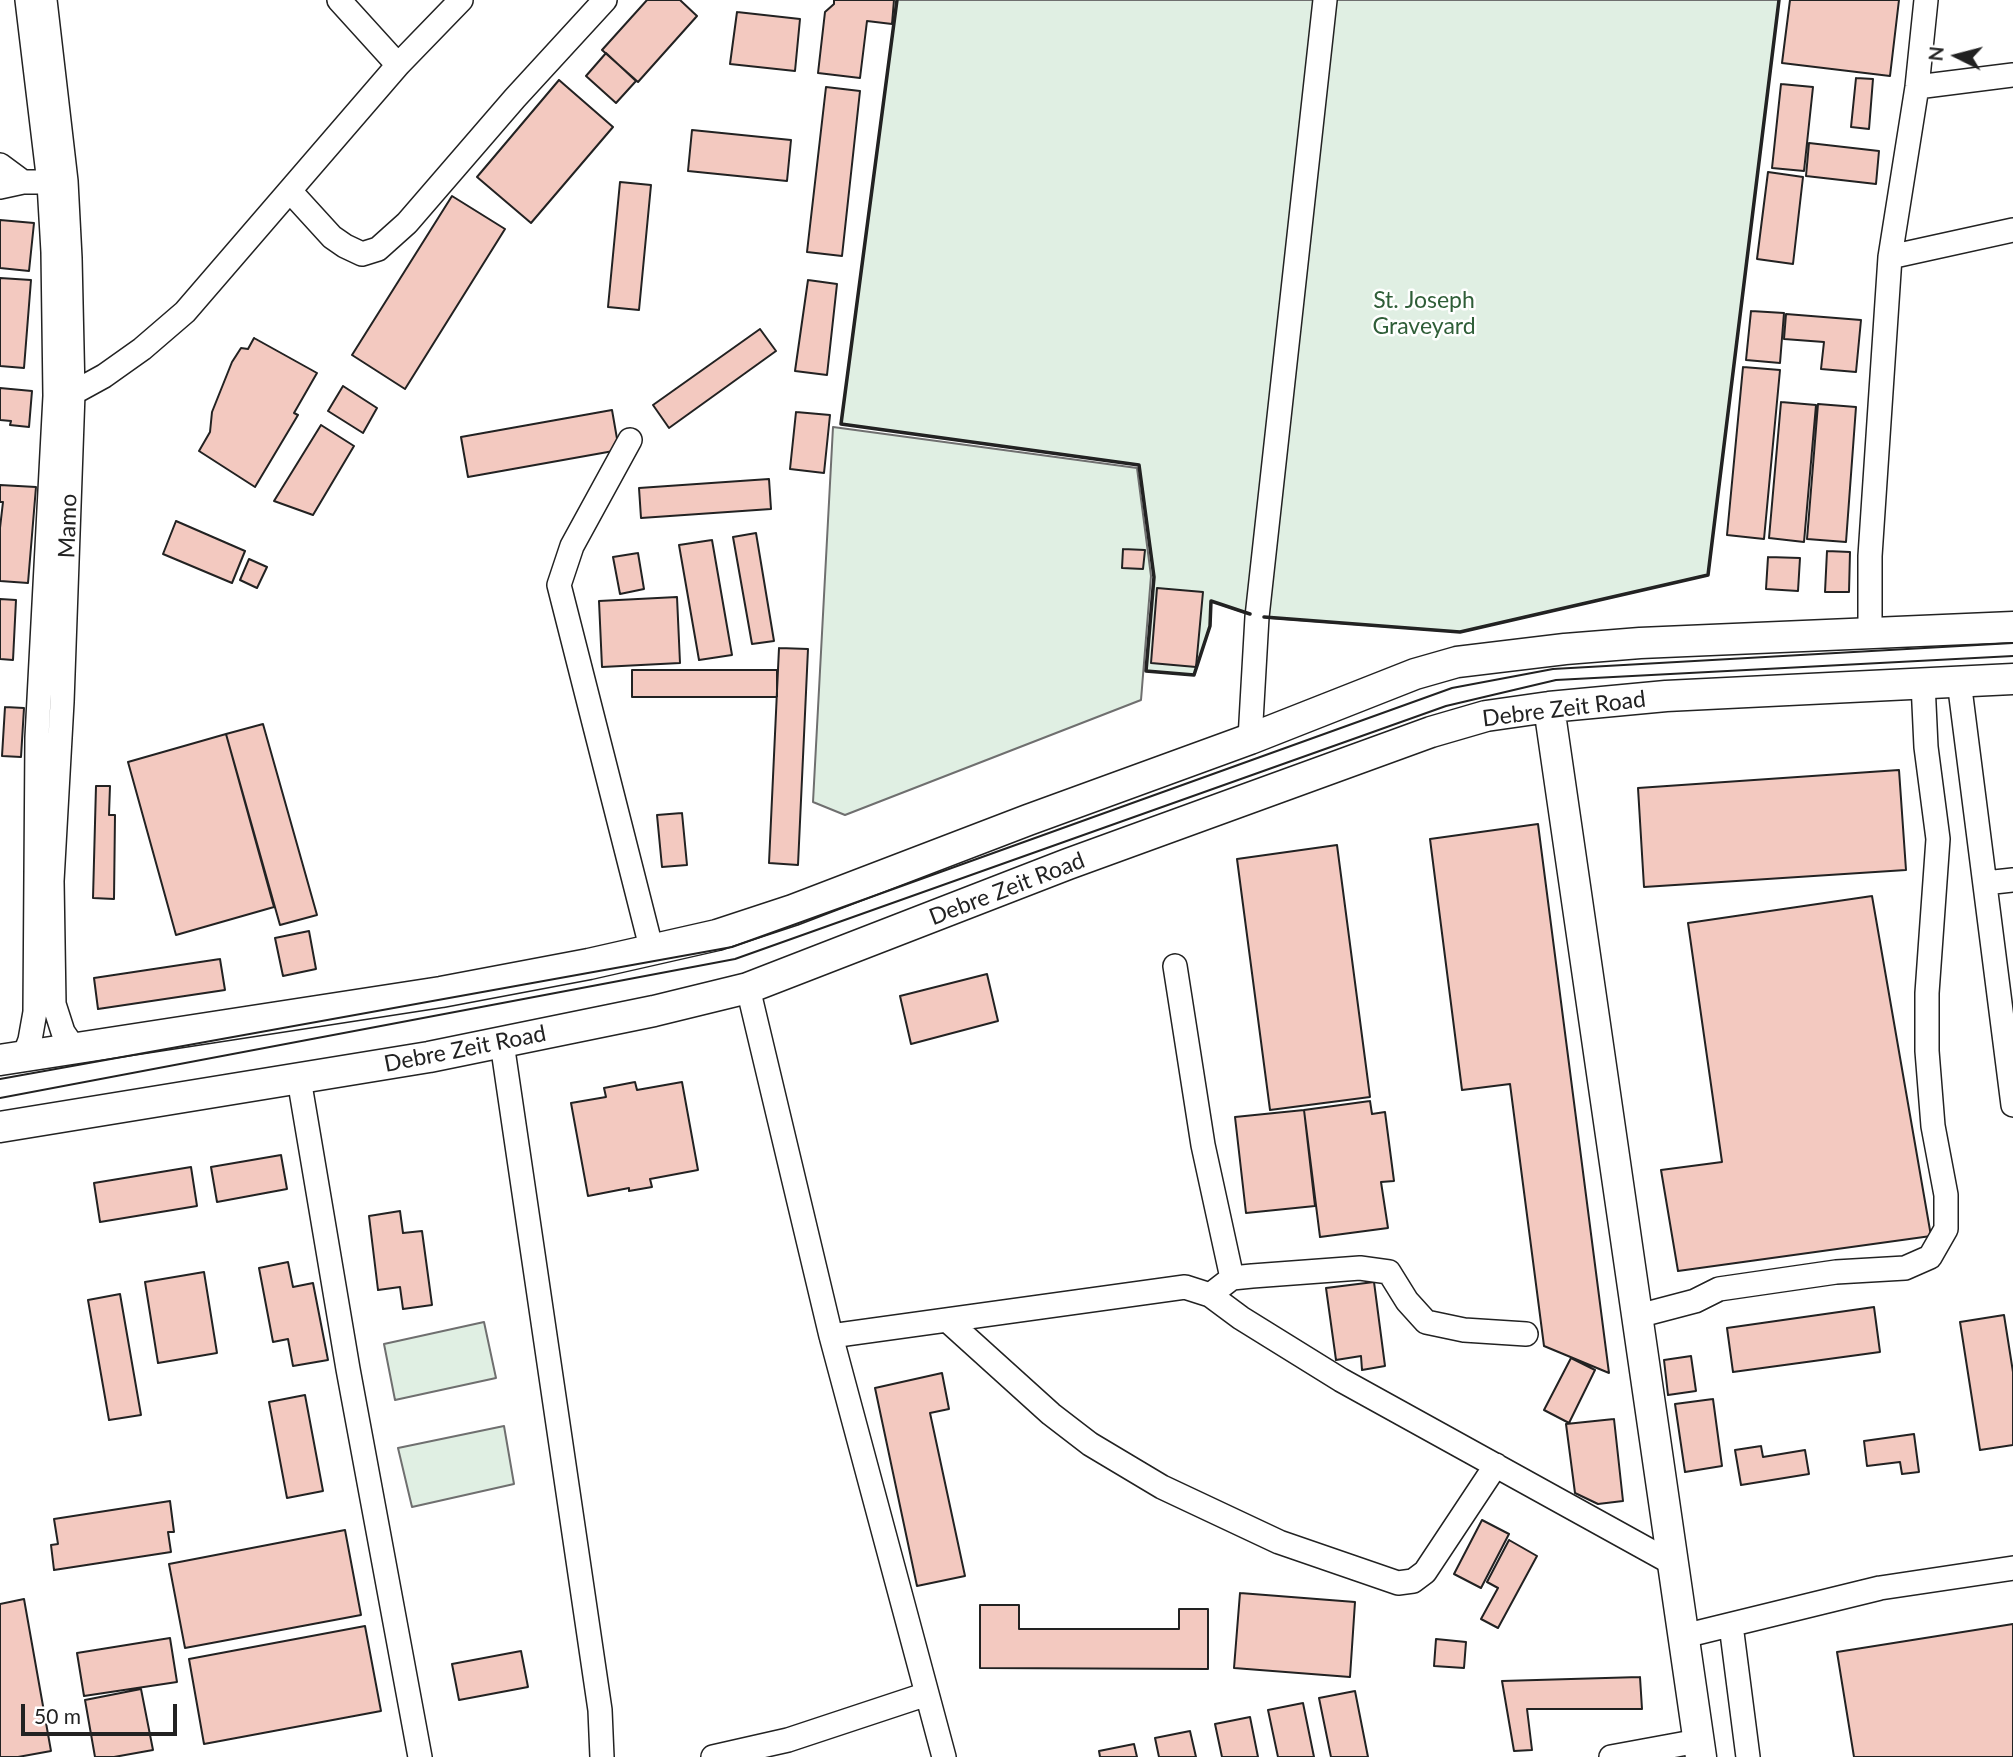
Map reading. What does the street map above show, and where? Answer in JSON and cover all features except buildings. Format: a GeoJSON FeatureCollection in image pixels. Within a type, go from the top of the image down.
{"type":"FeatureCollection","features":[{"type":"Feature","properties":{"kind":"main road"},"geometry":{"type":"LineString","coordinates":[[12,1058],[441,992],[652,951],[717,935],[793,910],[1250,739],[1415,674],[1457,662],[1552,650],[1640,643],[2013,627]]}},
{"type":"Feature","properties":{"kind":"main road","name":"Debre Zeit Road"},"geometry":{"type":"LineString","coordinates":[[0,1127],[502,1043],[748,988],[1081,860],[1431,732],[1486,716],[1549,706],[1666,696],[2013,678]]}},
{"type":"Feature","properties":{"kind":"main road"},"geometry":{"type":"LineString","coordinates":[[1549,706],[1700,1749]]}},
{"type":"Feature","properties":{"kind":"street"},"geometry":{"type":"LineString","coordinates":[[0,187],[23,182],[57,182],[27,0]]}},
{"type":"Feature","properties":{"kind":"street","name":"Mamo"},"geometry":{"type":"LineString","coordinates":[[45,0],[57,182],[70,258],[48,737],[54,1004],[63,1032],[74,1048]]}},
{"type":"Feature","properties":{"kind":"street"},"geometry":{"type":"LineString","coordinates":[[339,0],[398,65]]}},
{"type":"Feature","properties":{"kind":"street"},"geometry":{"type":"LineString","coordinates":[[289,191],[331,237],[362,254],[379,250],[407,223],[515,98],[605,0]]}},
{"type":"Feature","properties":{"kind":"street"},"geometry":{"type":"LineString","coordinates":[[1250,739],[1258,617],[1325,0]]}},
{"type":"Feature","properties":{"kind":"street"},"geometry":{"type":"LineString","coordinates":[[1870,632],[1870,556],[1891,257],[1917,87],[1926,0]]}},
{"type":"Feature","properties":{"kind":"street"},"geometry":{"type":"LineString","coordinates":[[64,395],[104,376],[142,349],[184,312],[450,4]]}},
{"type":"Feature","properties":{"kind":"street"},"geometry":{"type":"LineString","coordinates":[[1917,87],[2013,75]]}},
{"type":"Feature","properties":{"kind":"street"},"geometry":{"type":"LineString","coordinates":[[0,165],[23,182]]}},
{"type":"Feature","properties":{"kind":"street"},"geometry":{"type":"LineString","coordinates":[[1891,257],[2013,230]]}},
{"type":"Feature","properties":{"kind":"street"},"geometry":{"type":"LineString","coordinates":[[630,440],[572,545],[559,584],[652,951]]}},
{"type":"Feature","properties":{"kind":"street"},"geometry":{"type":"LineString","coordinates":[[1959,681],[2013,1105]]}},
{"type":"Feature","properties":{"kind":"street"},"geometry":{"type":"LineString","coordinates":[[1638,1315],[1695,1301],[1719,1289],[1836,1272],[1905,1268],[1930,1257],[1946,1229],[1946,1195],[1933,1126],[1927,1051],[1927,993],[1938,839],[1926,747],[1923,683]]}},
{"type":"Feature","properties":{"kind":"street"},"geometry":{"type":"LineString","coordinates":[[12,1058],[30,1040],[34,1013],[48,737]]}},
{"type":"Feature","properties":{"kind":"street"},"geometry":{"type":"LineString","coordinates":[[1985,883],[2013,880]]}},
{"type":"Feature","properties":{"kind":"street"},"geometry":{"type":"LineString","coordinates":[[1175,966],[1203,1145],[1232,1278]]}},
{"type":"Feature","properties":{"kind":"street"},"geometry":{"type":"LineString","coordinates":[[748,988],[831,1336],[944,1757]]}},
{"type":"Feature","properties":{"kind":"street"},"geometry":{"type":"LineString","coordinates":[[502,1043],[600,1710],[602,1757]]}},
{"type":"Feature","properties":{"kind":"street"},"geometry":{"type":"LineString","coordinates":[[299,1079],[348,1369],[420,1757]]}},
{"type":"Feature","properties":{"kind":"street"},"geometry":{"type":"LineString","coordinates":[[1210,1295],[1232,1278],[1360,1268],[1388,1272],[1407,1301],[1426,1322],[1464,1330],[1526,1335]]}},
{"type":"Feature","properties":{"kind":"street"},"geometry":{"type":"LineString","coordinates":[[831,1336],[1185,1287],[1210,1295],[1241,1318],[1341,1380],[1672,1563]]}},
{"type":"Feature","properties":{"kind":"street"},"geometry":{"type":"LineString","coordinates":[[947,1320],[1051,1414],[1090,1444],[1162,1487],[1279,1542],[1398,1583],[1413,1581],[1425,1572],[1496,1465]]}},
{"type":"Feature","properties":{"kind":"street"},"geometry":{"type":"LineString","coordinates":[[1684,1636],[1880,1588],[2013,1568]]}},
{"type":"Feature","properties":{"kind":"street"},"geometry":{"type":"LineString","coordinates":[[1731,1625],[1748,1757]]}},
{"type":"Feature","properties":{"kind":"street"},"geometry":{"type":"LineString","coordinates":[[713,1757],[788,1740],[927,1694]]}},
{"type":"Feature","properties":{"kind":"street"},"geometry":{"type":"LineString","coordinates":[[1611,1757],[1700,1749]]}},
{"type":"Feature","properties":{"kind":"green space","name":"St. Joseph Graveyard"},"geometry":{"type":"Polygon","coordinates":[[[897,0],[1779,0],[1708,575],[1460,632],[1257,617],[1211,601],[1210,626],[1194,675],[1146,671],[1154,577],[1139,465],[841,424],[897,0]]]}},
{"type":"Feature","properties":{"kind":"green space"},"geometry":{"type":"Polygon","coordinates":[[[833,427],[1137,468],[1151,576],[1141,700],[845,815],[813,802],[833,427]]]}},
{"type":"Feature","properties":{"kind":"green space"},"geometry":{"type":"Polygon","coordinates":[[[484,1322],[496,1378],[395,1400],[384,1344],[484,1322]]]}},
{"type":"Feature","properties":{"kind":"green space"},"geometry":{"type":"Polygon","coordinates":[[[504,1426],[514,1484],[412,1507],[398,1448],[504,1426]]]}},
{"type":"Feature","properties":{"kind":"tram line"},"geometry":{"type":"LineString","coordinates":[[0,1079],[732,947],[1452,688],[1553,669],[2013,643]]}},
{"type":"Feature","properties":{"kind":"tram line"},"geometry":{"type":"LineString","coordinates":[[0,1098],[735,959],[1446,706],[1556,680],[2013,656]]}},
{"type":"Feature","properties":{"kind":"wall"},"geometry":{"type":"LineString","coordinates":[[897,0],[841,424],[1139,465],[1154,577],[1146,671],[1194,675],[1210,626],[1211,601],[1250,614]]}},
{"type":"Feature","properties":{"kind":"wall"},"geometry":{"type":"LineString","coordinates":[[1264,617],[1460,632],[1708,575],[1779,0]]}}]}
